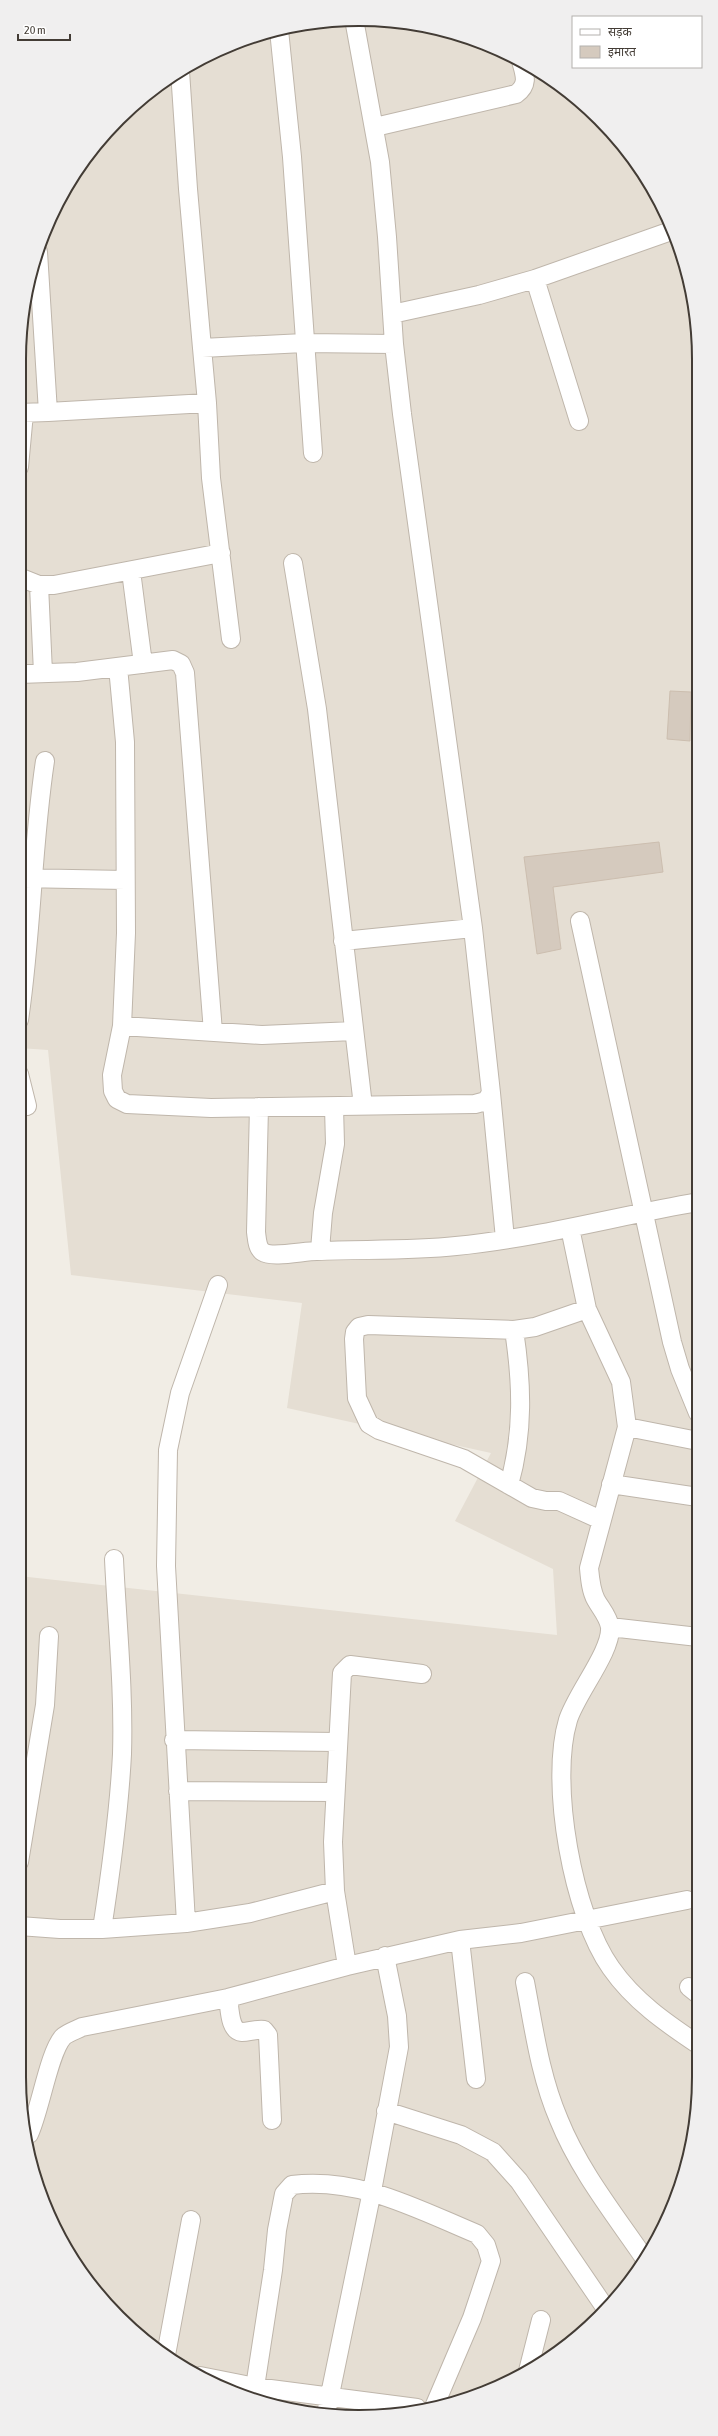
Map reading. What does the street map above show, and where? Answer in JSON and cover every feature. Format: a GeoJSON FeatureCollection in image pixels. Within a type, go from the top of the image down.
{"type":"FeatureCollection","features":[{"type":"Feature","properties":{"kind":"street"},"geometry":{"type":"LineString","coordinates":[[355,26],[375,127],[388,237],[394,344],[473,928],[505,1239]]}},
{"type":"Feature","properties":{"kind":"street"},"geometry":{"type":"LineString","coordinates":[[280,35],[292,158],[313,453]]}},
{"type":"Feature","properties":{"kind":"street"},"geometry":{"type":"LineString","coordinates":[[375,127],[516,94],[523,89],[526,83],[523,69]]}},
{"type":"Feature","properties":{"kind":"street"},"geometry":{"type":"LineString","coordinates":[[180,78],[188,189],[208,403],[211,478],[231,639]]}},
{"type":"Feature","properties":{"kind":"street"},"geometry":{"type":"LineString","coordinates":[[392,314],[479,295],[535,279],[667,232]]}},
{"type":"Feature","properties":{"kind":"street"},"geometry":{"type":"LineString","coordinates":[[39,267],[48,412]]}},
{"type":"Feature","properties":{"kind":"street"},"geometry":{"type":"LineString","coordinates":[[535,279],[579,420]]}},
{"type":"Feature","properties":{"kind":"street"},"geometry":{"type":"LineString","coordinates":[[202,348],[304,343],[394,344]]}},
{"type":"Feature","properties":{"kind":"street"},"geometry":{"type":"LineString","coordinates":[[26,413],[208,403]]}},
{"type":"Feature","properties":{"kind":"street"},"geometry":{"type":"LineString","coordinates":[[26,580],[39,586],[130,571],[221,553]]}},
{"type":"Feature","properties":{"kind":"street"},"geometry":{"type":"LineString","coordinates":[[293,563],[317,709],[336,855],[343,941],[363,1106]]}},
{"type":"Feature","properties":{"kind":"street"},"geometry":{"type":"LineString","coordinates":[[130,571],[144,664]]}},
{"type":"Feature","properties":{"kind":"street"},"geometry":{"type":"LineString","coordinates":[[39,586],[43,673]]}},
{"type":"Feature","properties":{"kind":"street"},"geometry":{"type":"LineString","coordinates":[[26,674],[118,667],[173,660],[181,664],[185,673],[213,1032]]}},
{"type":"Feature","properties":{"kind":"street"},"geometry":{"type":"LineString","coordinates":[[118,667],[125,742],[126,933],[122,1026],[112,1075],[113,1090],[117,1100],[127,1104],[211,1108],[334,1107],[475,1104],[486,1101],[491,1093]]}},
{"type":"Feature","properties":{"kind":"street"},"geometry":{"type":"LineString","coordinates":[[26,896],[27,878],[35,844],[45,761]]}},
{"type":"Feature","properties":{"kind":"street"},"geometry":{"type":"LineString","coordinates":[[27,878],[125,880]]}},
{"type":"Feature","properties":{"kind":"street"},"geometry":{"type":"LineString","coordinates":[[580,921],[672,1342],[680,1370],[692,1399]]}},
{"type":"Feature","properties":{"kind":"street"},"geometry":{"type":"LineString","coordinates":[[343,941],[473,928]]}},
{"type":"Feature","properties":{"kind":"street"},"geometry":{"type":"LineString","coordinates":[[122,1026],[262,1035],[354,1031]]}},
{"type":"Feature","properties":{"kind":"street"},"geometry":{"type":"LineString","coordinates":[[26,1102],[27,1106]]}},
{"type":"Feature","properties":{"kind":"street"},"geometry":{"type":"LineString","coordinates":[[259,1107],[258,1245],[263,1252],[273,1255],[320,1250],[404,1250],[456,1246],[570,1228],[692,1203]]}},
{"type":"Feature","properties":{"kind":"street"},"geometry":{"type":"LineString","coordinates":[[320,1250],[323,1213],[335,1144],[334,1107]]}},
{"type":"Feature","properties":{"kind":"street"},"geometry":{"type":"LineString","coordinates":[[570,1228],[587,1309],[621,1382],[627,1427],[601,1520],[590,1568],[591,1582],[596,1600],[604,1610],[610,1627],[608,1643],[578,1697],[568,1720],[564,1740],[562,1779],[565,1824],[574,1880],[586,1921],[610,1967],[636,1998],[692,2040]]}},
{"type":"Feature","properties":{"kind":"street"},"geometry":{"type":"LineString","coordinates":[[186,1923],[174,1740],[166,1566],[168,1450],[180,1393],[218,1285]]}},
{"type":"Feature","properties":{"kind":"street"},"geometry":{"type":"LineString","coordinates":[[587,1309],[542,1325],[514,1330],[368,1325],[359,1327],[355,1332],[354,1339],[357,1398],[369,1424],[379,1430],[464,1459],[532,1498],[546,1501],[559,1500],[601,1520]]}},
{"type":"Feature","properties":{"kind":"street"},"geometry":{"type":"LineString","coordinates":[[509,1484],[515,1464],[520,1428],[521,1397],[514,1330]]}},
{"type":"Feature","properties":{"kind":"street"},"geometry":{"type":"LineString","coordinates":[[627,1427],[692,1440]]}},
{"type":"Feature","properties":{"kind":"street"},"geometry":{"type":"LineString","coordinates":[[611,1484],[692,1496]]}},
{"type":"Feature","properties":{"kind":"street"},"geometry":{"type":"LineString","coordinates":[[102,1929],[112,1861],[122,1754],[122,1711],[114,1559]]}},
{"type":"Feature","properties":{"kind":"street"},"geometry":{"type":"LineString","coordinates":[[610,1627],[692,1636]]}},
{"type":"Feature","properties":{"kind":"street"},"geometry":{"type":"LineString","coordinates":[[26,1820],[45,1705],[49,1636]]}},
{"type":"Feature","properties":{"kind":"street"},"geometry":{"type":"LineString","coordinates":[[347,1966],[335,1891],[333,1842],[342,1672],[344,1668],[356,1666],[422,1674]]}},
{"type":"Feature","properties":{"kind":"street"},"geometry":{"type":"LineString","coordinates":[[174,1740],[338,1742]]}},
{"type":"Feature","properties":{"kind":"street"},"geometry":{"type":"LineString","coordinates":[[178,1791],[335,1792]]}},
{"type":"Feature","properties":{"kind":"street"},"geometry":{"type":"LineString","coordinates":[[26,1927],[102,1929],[186,1923],[250,1913],[335,1891]]}},
{"type":"Feature","properties":{"kind":"street"},"geometry":{"type":"LineString","coordinates":[[30,2131],[35,2122],[54,2053],[63,2037],[82,2027],[228,1998],[385,1956],[460,1940],[586,1921],[686,1900]]}},
{"type":"Feature","properties":{"kind":"street"},"geometry":{"type":"LineString","coordinates":[[460,1940],[476,2079]]}},
{"type":"Feature","properties":{"kind":"street"},"geometry":{"type":"LineString","coordinates":[[328,2408],[372,2191],[399,2047],[397,2016],[385,1956]]}},
{"type":"Feature","properties":{"kind":"street"},"geometry":{"type":"LineString","coordinates":[[525,1982],[542,2072],[559,2121],[573,2150],[641,2253]]}},
{"type":"Feature","properties":{"kind":"street"},"geometry":{"type":"LineString","coordinates":[[228,1998],[232,2024],[236,2029],[241,2032],[259,2029],[264,2030],[268,2035],[272,2120]]}},
{"type":"Feature","properties":{"kind":"street"},"geometry":{"type":"LineString","coordinates":[[386,2111],[461,2135],[493,2152],[519,2181],[602,2304]]}},
{"type":"Feature","properties":{"kind":"street"},"geometry":{"type":"LineString","coordinates":[[255,2387],[273,2270],[276,2230],[284,2194],[292,2185],[339,2185],[372,2191],[477,2234],[486,2245],[491,2261],[472,2318],[437,2401]]}},
{"type":"Feature","properties":{"kind":"street"},"geometry":{"type":"LineString","coordinates":[[167,2349],[192,2220]]}},
{"type":"Feature","properties":{"kind":"street"},"geometry":{"type":"LineString","coordinates":[[530,2362],[541,2320]]}},
{"type":"Feature","properties":{"kind":"street"},"geometry":{"type":"LineString","coordinates":[[222,2380],[255,2387],[406,2406]]}},
{"type":"Feature","properties":{"kind":"shaded area"},"geometry":{"type":"Polygon","coordinates":[[[359,26],[381,27],[424,32],[445,37],[486,51],[506,60],[544,82],[579,109],[609,139],[636,174],[658,212],[674,252],[686,294],[691,337],[692,2077],[686,2142],[674,2184],[658,2224],[636,2262],[623,2280],[609,2297],[579,2327],[544,2354],[506,2376],[486,2385],[445,2399],[424,2404],[381,2409],[359,2410],[316,2407],[273,2399],[232,2385],[212,2376],[174,2354],[156,2341],[139,2327],[109,2297],[82,2262],[60,2224],[51,2204],[37,2163],[32,2142],[27,2099],[26,1577],[557,1635],[553,1569],[455,1521],[491,1453],[287,1408],[302,1303],[71,1275],[48,1050],[26,1048],[26,359],[32,294],[44,252],[60,212],[82,174],[95,156],[109,139],[139,109],[174,82],[212,60],[252,44],[294,32],[316,29],[359,26]]]}},
{"type":"Feature","properties":{"kind":"building"},"geometry":{"type":"Polygon","coordinates":[[[670,691],[691,692],[690,741],[667,739],[670,691]]]}},
{"type":"Feature","properties":{"kind":"building"},"geometry":{"type":"Polygon","coordinates":[[[659,842],[663,872],[553,887],[561,949],[537,954],[524,857],[659,842]]]}}]}
